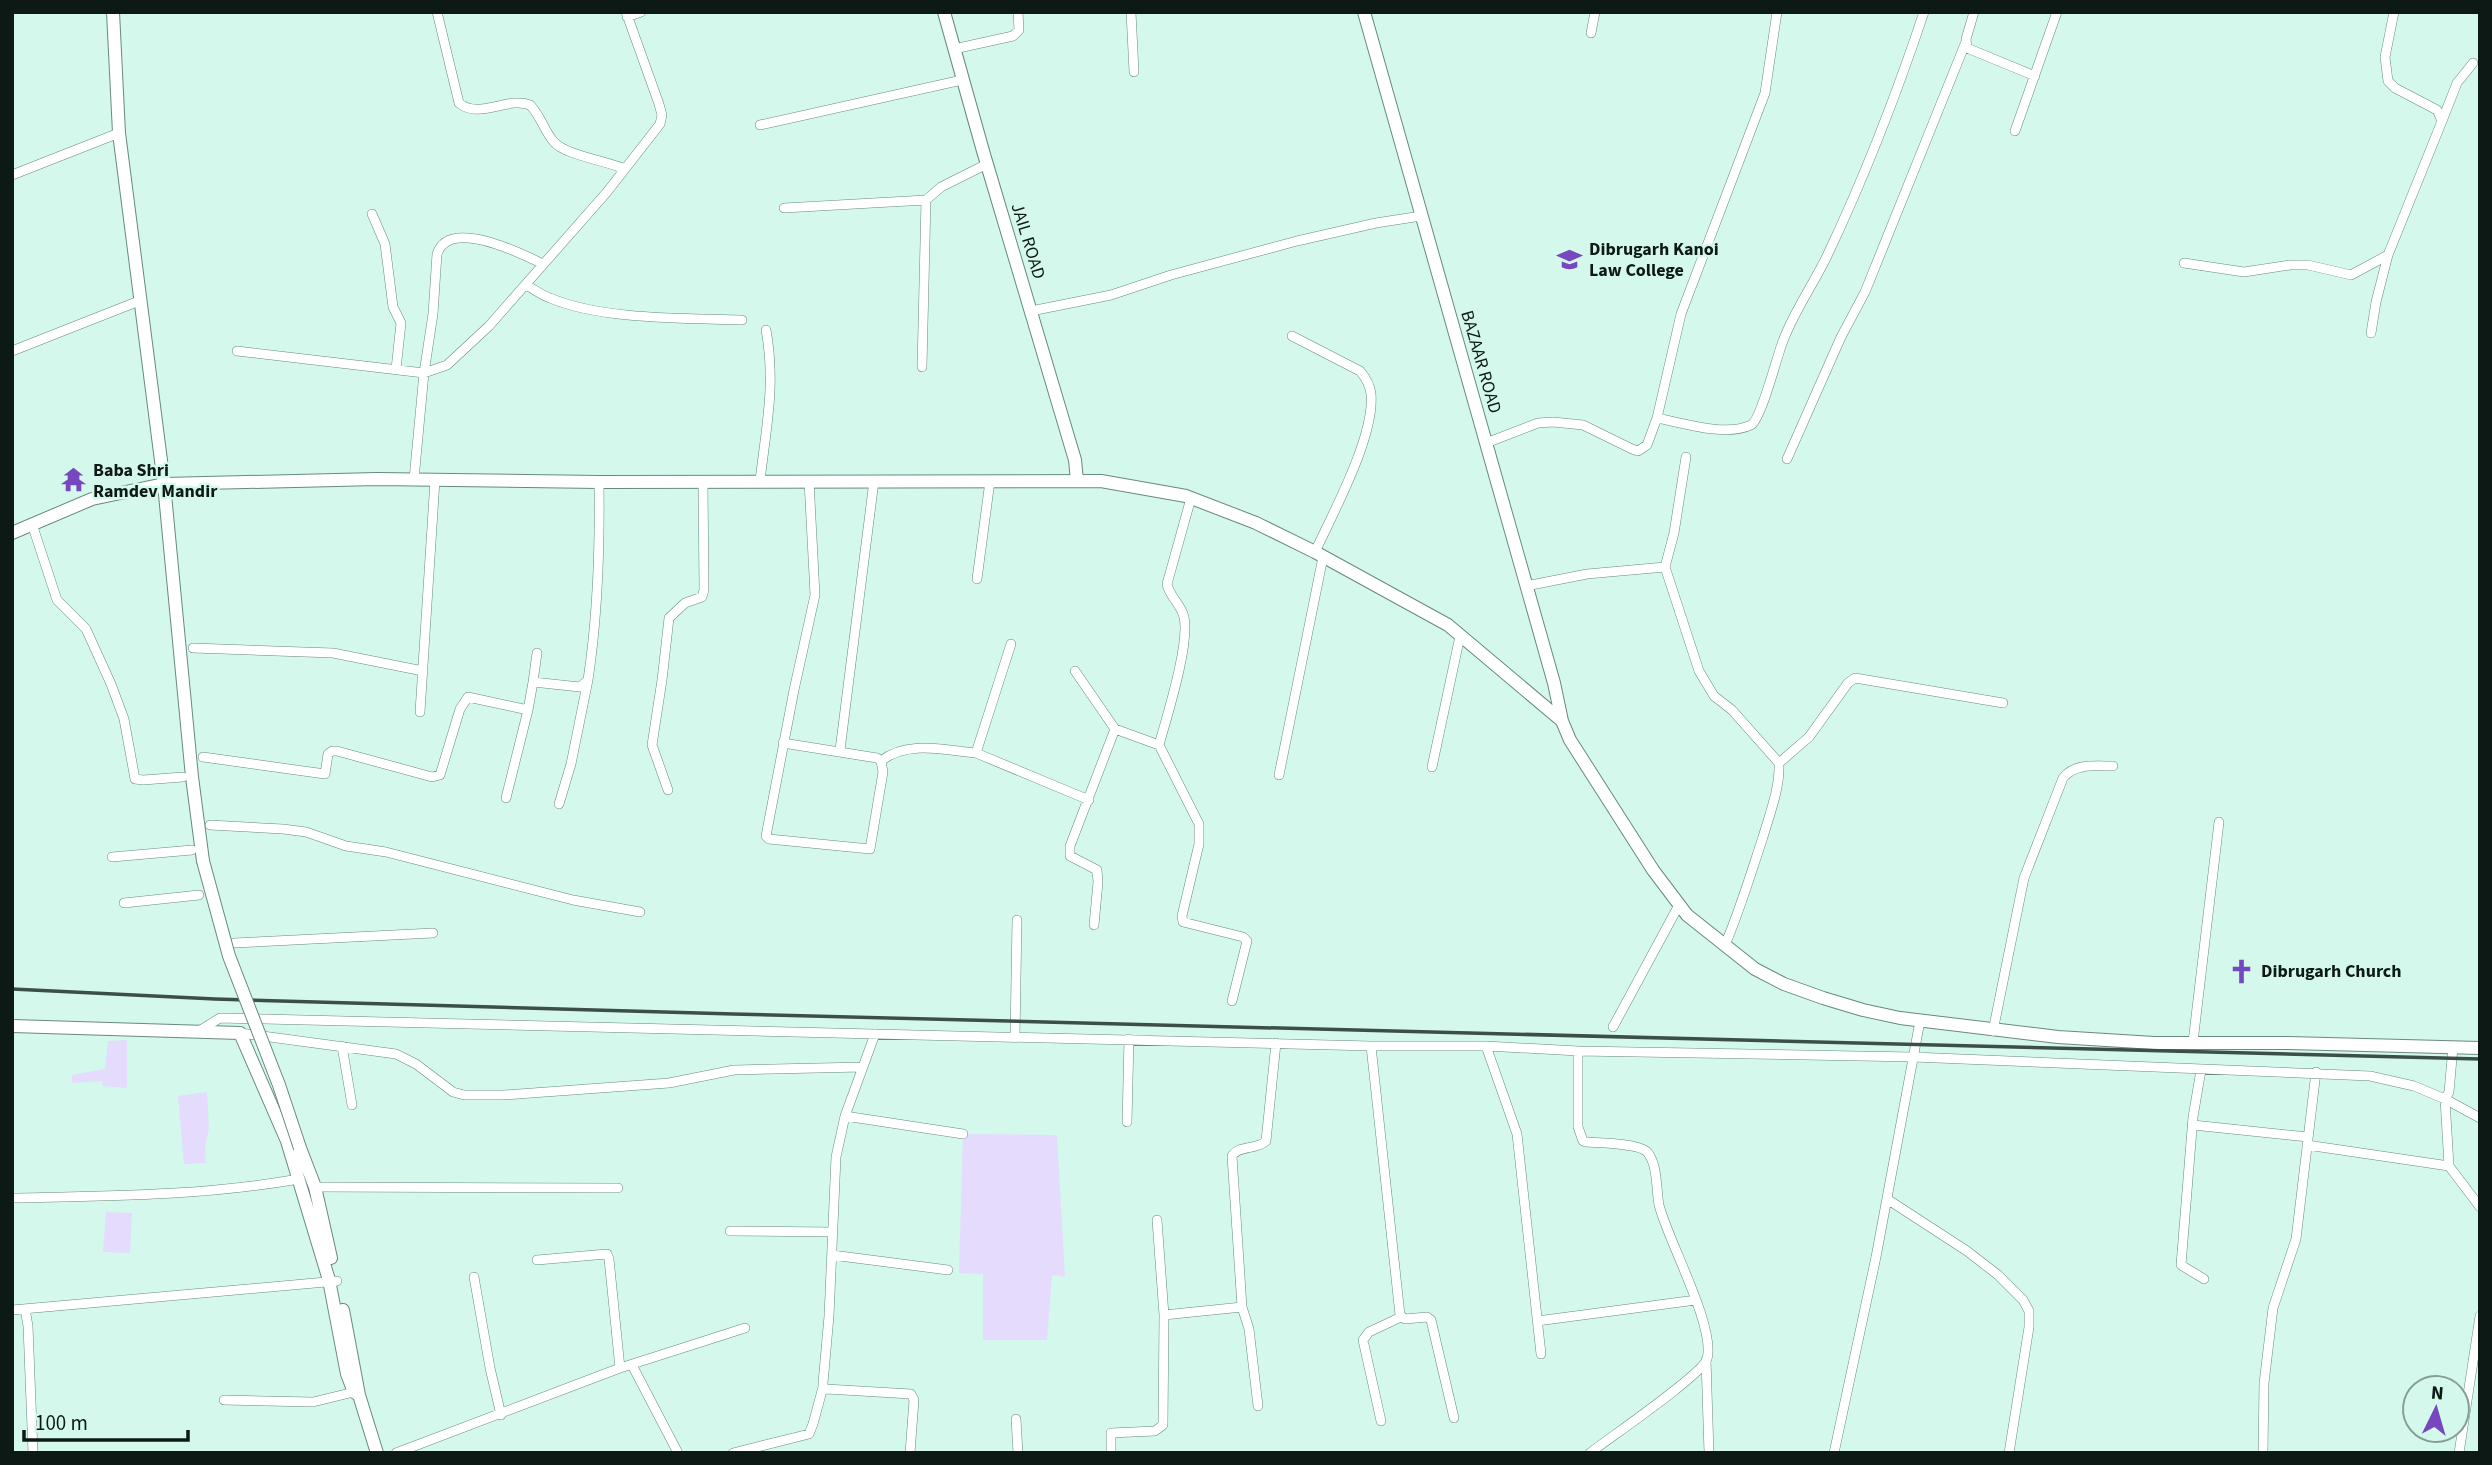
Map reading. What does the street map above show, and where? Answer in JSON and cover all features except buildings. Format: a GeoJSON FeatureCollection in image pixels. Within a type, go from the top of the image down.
{"type":"FeatureCollection","features":[{"type":"Feature","properties":{"kind":"main road"},"geometry":{"type":"LineString","coordinates":[[113,12],[120,133],[164,484],[192,777],[203,861],[229,956],[315,1187],[357,1393],[377,1453]]}},
{"type":"Feature","properties":{"kind":"main road","name":"JAIL ROAD"},"geometry":{"type":"LineString","coordinates":[[944,12],[1075,460],[1077,481]]}},
{"type":"Feature","properties":{"kind":"main road","name":"BAZAAR ROAD"},"geometry":{"type":"LineString","coordinates":[[1364,12],[1562,721]]}},
{"type":"Feature","properties":{"kind":"main road"},"geometry":{"type":"LineString","coordinates":[[12,533],[92,499],[164,484],[414,479],[599,482],[1101,481],[1191,498],[1256,523],[1319,554],[1448,625],[1562,721],[1570,740],[1653,870],[1687,915],[1755,968],[1784,984],[1863,1010],[1993,1031],[2154,1043],[2480,1048]]}},
{"type":"Feature","properties":{"kind":"main road"},"geometry":{"type":"LineString","coordinates":[[12,1026],[240,1033],[287,1142],[333,1280]]}},
{"type":"Feature","properties":{"kind":"street"},"geometry":{"type":"LineString","coordinates":[[437,12],[459,103],[474,110],[518,102],[530,105],[540,116],[555,143],[562,149],[610,162],[625,169]]}},
{"type":"Feature","properties":{"kind":"street"},"geometry":{"type":"LineString","coordinates":[[237,351],[424,373],[447,365],[458,357],[526,285],[656,131],[662,115],[627,14],[640,12]]}},
{"type":"Feature","properties":{"kind":"street"},"geometry":{"type":"LineString","coordinates":[[954,49],[1013,36],[1019,30],[1018,12]]}},
{"type":"Feature","properties":{"kind":"street"},"geometry":{"type":"LineString","coordinates":[[1131,12],[1134,72]]}},
{"type":"Feature","properties":{"kind":"street"},"geometry":{"type":"LineString","coordinates":[[1591,33],[1595,12]]}},
{"type":"Feature","properties":{"kind":"street"},"geometry":{"type":"LineString","coordinates":[[1486,443],[1538,423],[1553,422],[1583,425],[1638,451],[1647,445],[1657,418],[1681,314],[1765,93],[1777,12]]}},
{"type":"Feature","properties":{"kind":"street"},"geometry":{"type":"LineString","coordinates":[[1657,418],[1720,430],[1750,426],[1759,418],[1776,360],[1792,319],[1826,257],[1886,116],[1924,12]]}},
{"type":"Feature","properties":{"kind":"street"},"geometry":{"type":"LineString","coordinates":[[1787,459],[1841,337],[1865,292],[1965,44],[1975,12]]}},
{"type":"Feature","properties":{"kind":"street"},"geometry":{"type":"LineString","coordinates":[[2015,131],[2057,12]]}},
{"type":"Feature","properties":{"kind":"street"},"geometry":{"type":"LineString","coordinates":[[2394,12],[2385,57],[2388,81],[2395,88],[2437,110],[2442,121]]}},
{"type":"Feature","properties":{"kind":"street"},"geometry":{"type":"LineString","coordinates":[[1965,44],[1971,51],[2035,76]]}},
{"type":"Feature","properties":{"kind":"street"},"geometry":{"type":"LineString","coordinates":[[2371,333],[2388,255],[2457,83],[2473,63]]}},
{"type":"Feature","properties":{"kind":"street"},"geometry":{"type":"LineString","coordinates":[[760,125],[962,80]]}},
{"type":"Feature","properties":{"kind":"street"},"geometry":{"type":"LineString","coordinates":[[12,175],[120,133]]}},
{"type":"Feature","properties":{"kind":"street"},"geometry":{"type":"LineString","coordinates":[[784,208],[926,200],[941,187],[987,164]]}},
{"type":"Feature","properties":{"kind":"street"},"geometry":{"type":"LineString","coordinates":[[922,366],[926,200]]}},
{"type":"Feature","properties":{"kind":"street"},"geometry":{"type":"LineString","coordinates":[[372,214],[385,244],[393,307],[401,323],[396,369]]}},
{"type":"Feature","properties":{"kind":"street"},"geometry":{"type":"LineString","coordinates":[[1031,311],[1111,295],[1171,275],[1297,241],[1421,216]]}},
{"type":"Feature","properties":{"kind":"street"},"geometry":{"type":"LineString","coordinates":[[414,479],[424,373],[433,314],[437,254],[440,247],[456,237],[464,237],[504,246],[543,264]]}},
{"type":"Feature","properties":{"kind":"street"},"geometry":{"type":"LineString","coordinates":[[2184,263],[2244,272],[2308,265],[2351,275],[2388,255]]}},
{"type":"Feature","properties":{"kind":"street"},"geometry":{"type":"LineString","coordinates":[[526,285],[559,301],[628,315],[742,320]]}},
{"type":"Feature","properties":{"kind":"street"},"geometry":{"type":"LineString","coordinates":[[12,351],[139,301]]}},
{"type":"Feature","properties":{"kind":"street"},"geometry":{"type":"LineString","coordinates":[[760,481],[771,384],[770,352],[765,330]]}},
{"type":"Feature","properties":{"kind":"street"},"geometry":{"type":"LineString","coordinates":[[1279,775],[1319,554],[1355,465],[1371,414],[1371,393],[1367,379],[1360,371],[1292,336]]}},
{"type":"Feature","properties":{"kind":"street"},"geometry":{"type":"LineString","coordinates":[[1686,457],[1676,521],[1665,567],[1699,671],[1714,696],[1732,710],[1779,763],[1772,806],[1725,945]]}},
{"type":"Feature","properties":{"kind":"street"},"geometry":{"type":"LineString","coordinates":[[420,712],[435,480]]}},
{"type":"Feature","properties":{"kind":"street"},"geometry":{"type":"LineString","coordinates":[[783,743],[840,750],[881,761],[883,772],[869,850],[769,839],[766,834],[783,743],[815,595],[809,481]]}},
{"type":"Feature","properties":{"kind":"street"},"geometry":{"type":"LineString","coordinates":[[840,750],[874,481]]}},
{"type":"Feature","properties":{"kind":"street"},"geometry":{"type":"LineString","coordinates":[[977,579],[990,481]]}},
{"type":"Feature","properties":{"kind":"street"},"geometry":{"type":"LineString","coordinates":[[559,804],[571,764],[596,632],[600,542],[599,482]]}},
{"type":"Feature","properties":{"kind":"street"},"geometry":{"type":"LineString","coordinates":[[667,790],[652,746],[669,618],[685,603],[702,597],[704,590],[703,482]]}},
{"type":"Feature","properties":{"kind":"street"},"geometry":{"type":"LineString","coordinates":[[1191,498],[1167,584],[1185,619],[1185,639],[1159,745],[1199,824],[1199,844],[1182,916],[1183,922],[1243,937],[1247,941],[1232,1001]]}},
{"type":"Feature","properties":{"kind":"street"},"geometry":{"type":"LineString","coordinates":[[32,524],[57,600],[86,629],[111,684],[124,719],[135,779],[183,777]]}},
{"type":"Feature","properties":{"kind":"street"},"geometry":{"type":"LineString","coordinates":[[1526,586],[1587,574],[1665,567]]}},
{"type":"Feature","properties":{"kind":"street"},"geometry":{"type":"LineString","coordinates":[[1432,767],[1460,636]]}},
{"type":"Feature","properties":{"kind":"street"},"geometry":{"type":"LineString","coordinates":[[976,753],[1011,644]]}},
{"type":"Feature","properties":{"kind":"street"},"geometry":{"type":"LineString","coordinates":[[193,648],[333,653],[423,671]]}},
{"type":"Feature","properties":{"kind":"street"},"geometry":{"type":"LineString","coordinates":[[506,798],[528,710],[537,653]]}},
{"type":"Feature","properties":{"kind":"street"},"geometry":{"type":"LineString","coordinates":[[1075,671],[1115,729],[1159,745]]}},
{"type":"Feature","properties":{"kind":"street"},"geometry":{"type":"LineString","coordinates":[[1779,763],[1809,737],[1848,683],[1855,678],[2003,703]]}},
{"type":"Feature","properties":{"kind":"street"},"geometry":{"type":"LineString","coordinates":[[533,682],[580,687],[588,680]]}},
{"type":"Feature","properties":{"kind":"street"},"geometry":{"type":"LineString","coordinates":[[203,757],[325,774],[328,754],[337,751],[432,777],[440,775],[460,709],[468,697],[528,710]]}},
{"type":"Feature","properties":{"kind":"street"},"geometry":{"type":"LineString","coordinates":[[1094,925],[1097,870],[1074,858],[1069,852],[1115,729]]}},
{"type":"Feature","properties":{"kind":"street"},"geometry":{"type":"LineString","coordinates":[[881,761],[896,750],[907,748],[976,753],[1088,800]]}},
{"type":"Feature","properties":{"kind":"street"},"geometry":{"type":"LineString","coordinates":[[1993,1031],[2024,878],[2063,778],[2076,767],[2113,765]]}},
{"type":"Feature","properties":{"kind":"street"},"geometry":{"type":"LineString","coordinates":[[2193,1042],[2219,822]]}},
{"type":"Feature","properties":{"kind":"street"},"geometry":{"type":"LineString","coordinates":[[210,825],[306,832],[346,846],[386,852],[573,900],[640,912]]}},
{"type":"Feature","properties":{"kind":"street"},"geometry":{"type":"LineString","coordinates":[[112,857],[192,849]]}},
{"type":"Feature","properties":{"kind":"street"},"geometry":{"type":"LineString","coordinates":[[124,903],[199,895]]}},
{"type":"Feature","properties":{"kind":"street"},"geometry":{"type":"LineString","coordinates":[[1613,1027],[1679,905]]}},
{"type":"Feature","properties":{"kind":"street"},"geometry":{"type":"LineString","coordinates":[[1015,1037],[1017,920]]}},
{"type":"Feature","properties":{"kind":"street"},"geometry":{"type":"LineString","coordinates":[[234,943],[433,933]]}},
{"type":"Feature","properties":{"kind":"street"},"geometry":{"type":"LineString","coordinates":[[197,1032],[220,1018],[1913,1057],[2201,1070],[2316,1072],[2370,1076],[2414,1086],[2480,1118]]}},
{"type":"Feature","properties":{"kind":"street"},"geometry":{"type":"LineString","coordinates":[[1835,1453],[1920,1021]]}},
{"type":"Feature","properties":{"kind":"street"},"geometry":{"type":"LineString","coordinates":[[240,1033],[342,1046],[406,1058],[453,1092],[464,1095],[503,1095],[670,1083],[734,1070],[862,1068]]}},
{"type":"Feature","properties":{"kind":"street"},"geometry":{"type":"LineString","coordinates":[[733,1453],[809,1434],[813,1424],[823,1387],[836,1157],[845,1116],[875,1034]]}},
{"type":"Feature","properties":{"kind":"street"},"geometry":{"type":"LineString","coordinates":[[1127,1122],[1129,1039]]}},
{"type":"Feature","properties":{"kind":"street"},"geometry":{"type":"LineString","coordinates":[[1258,1406],[1249,1329],[1242,1307],[1232,1156],[1233,1152],[1262,1145],[1266,1141],[1276,1043]]}},
{"type":"Feature","properties":{"kind":"street"},"geometry":{"type":"LineString","coordinates":[[342,1046],[352,1105]]}},
{"type":"Feature","properties":{"kind":"street"},"geometry":{"type":"LineString","coordinates":[[1371,1046],[1401,1317]]}},
{"type":"Feature","properties":{"kind":"street"},"geometry":{"type":"LineString","coordinates":[[1486,1046],[1517,1134],[1541,1354]]}},
{"type":"Feature","properties":{"kind":"street"},"geometry":{"type":"LineString","coordinates":[[2453,1047],[2449,1092],[2445,1099],[2449,1166],[2480,1207]]}},
{"type":"Feature","properties":{"kind":"street"},"geometry":{"type":"LineString","coordinates":[[1578,1051],[1578,1127],[1581,1137],[1586,1142],[1641,1147],[1650,1155],[1660,1207],[1696,1300],[1706,1339],[1709,1453]]}},
{"type":"Feature","properties":{"kind":"street"},"geometry":{"type":"LineString","coordinates":[[2201,1070],[2193,1125],[2181,1265],[2204,1279]]}},
{"type":"Feature","properties":{"kind":"street"},"geometry":{"type":"LineString","coordinates":[[2263,1453],[2264,1383],[2273,1308],[2296,1239],[2316,1072]]}},
{"type":"Feature","properties":{"kind":"street"},"geometry":{"type":"LineString","coordinates":[[845,1116],[963,1133]]}},
{"type":"Feature","properties":{"kind":"street"},"geometry":{"type":"LineString","coordinates":[[2193,1125],[2307,1141],[2449,1166]]}},
{"type":"Feature","properties":{"kind":"street"},"geometry":{"type":"LineString","coordinates":[[12,1198],[186,1194],[245,1189],[299,1179]]}},
{"type":"Feature","properties":{"kind":"street"},"geometry":{"type":"LineString","coordinates":[[315,1187],[618,1188]]}},
{"type":"Feature","properties":{"kind":"street"},"geometry":{"type":"LineString","coordinates":[[1887,1199],[1967,1251],[1998,1275],[2023,1300],[2029,1311],[2029,1327],[2009,1453]]}},
{"type":"Feature","properties":{"kind":"street"},"geometry":{"type":"LineString","coordinates":[[1111,1453],[1111,1433],[1155,1431],[1163,1425],[1164,1315],[1157,1220]]}},
{"type":"Feature","properties":{"kind":"street"},"geometry":{"type":"LineString","coordinates":[[730,1230],[833,1232]]}},
{"type":"Feature","properties":{"kind":"street"},"geometry":{"type":"LineString","coordinates":[[537,1260],[607,1254],[620,1368]]}},
{"type":"Feature","properties":{"kind":"street"},"geometry":{"type":"LineString","coordinates":[[832,1255],[948,1270]]}},
{"type":"Feature","properties":{"kind":"street"},"geometry":{"type":"LineString","coordinates":[[474,1277],[489,1368],[501,1415]]}},
{"type":"Feature","properties":{"kind":"street"},"geometry":{"type":"LineString","coordinates":[[12,1310],[333,1280]]}},
{"type":"Feature","properties":{"kind":"street"},"geometry":{"type":"LineString","coordinates":[[1537,1321],[1696,1300]]}},
{"type":"Feature","properties":{"kind":"street"},"geometry":{"type":"LineString","coordinates":[[1164,1315],[1242,1307]]}},
{"type":"Feature","properties":{"kind":"street"},"geometry":{"type":"LineString","coordinates":[[25,1309],[33,1453]]}},
{"type":"Feature","properties":{"kind":"street"},"geometry":{"type":"LineString","coordinates":[[2459,1453],[2475,1378],[2480,1316]]}},
{"type":"Feature","properties":{"kind":"street"},"geometry":{"type":"LineString","coordinates":[[1381,1421],[1363,1340],[1369,1332],[1401,1317],[1427,1317],[1432,1321],[1454,1418]]}},
{"type":"Feature","properties":{"kind":"street"},"geometry":{"type":"LineString","coordinates":[[396,1453],[620,1368],[745,1328]]}},
{"type":"Feature","properties":{"kind":"street"},"geometry":{"type":"LineString","coordinates":[[1590,1453],[1684,1382],[1706,1359]]}},
{"type":"Feature","properties":{"kind":"street"},"geometry":{"type":"LineString","coordinates":[[632,1365],[678,1453]]}},
{"type":"Feature","properties":{"kind":"street"},"geometry":{"type":"LineString","coordinates":[[823,1387],[911,1394],[914,1400],[910,1453]]}},
{"type":"Feature","properties":{"kind":"street"},"geometry":{"type":"LineString","coordinates":[[223,1400],[313,1402],[357,1393]]}},
{"type":"Feature","properties":{"kind":"street"},"geometry":{"type":"LineString","coordinates":[[1016,1419],[1018,1453]]}},
{"type":"Feature","properties":{"kind":"shaded area"},"geometry":{"type":"Polygon","coordinates":[[[127,1040],[127,1088],[103,1086],[102,1081],[72,1083],[72,1075],[105,1069],[108,1041],[127,1040]]]}},
{"type":"Feature","properties":{"kind":"shaded area"},"geometry":{"type":"Polygon","coordinates":[[[207,1092],[209,1128],[205,1148],[206,1163],[184,1164],[178,1096],[207,1092]]]}},
{"type":"Feature","properties":{"kind":"shaded area"},"geometry":{"type":"Polygon","coordinates":[[[963,1134],[1057,1135],[1065,1277],[1052,1275],[1047,1340],[983,1340],[983,1274],[959,1273],[963,1134]]]}},
{"type":"Feature","properties":{"kind":"shaded area"},"geometry":{"type":"Polygon","coordinates":[[[106,1212],[132,1213],[130,1253],[103,1252],[106,1212]]]}},
{"type":"Feature","properties":{"kind":"railway"},"geometry":{"type":"LineString","coordinates":[[12,989],[215,999],[733,1014],[2480,1059]]}},
{"type":"Feature","properties":{"kind":"place","name":"Dibrugarh Kanoi Law College"},"geometry":{"type":"Point","coordinates":[1569,259]}},
{"type":"Feature","properties":{"kind":"place","name":"Baba Shri Ramdev Mandir"},"geometry":{"type":"Point","coordinates":[73,480]}},
{"type":"Feature","properties":{"kind":"place","name":"Dibrugarh Church"},"geometry":{"type":"Point","coordinates":[2241,971]}}]}
